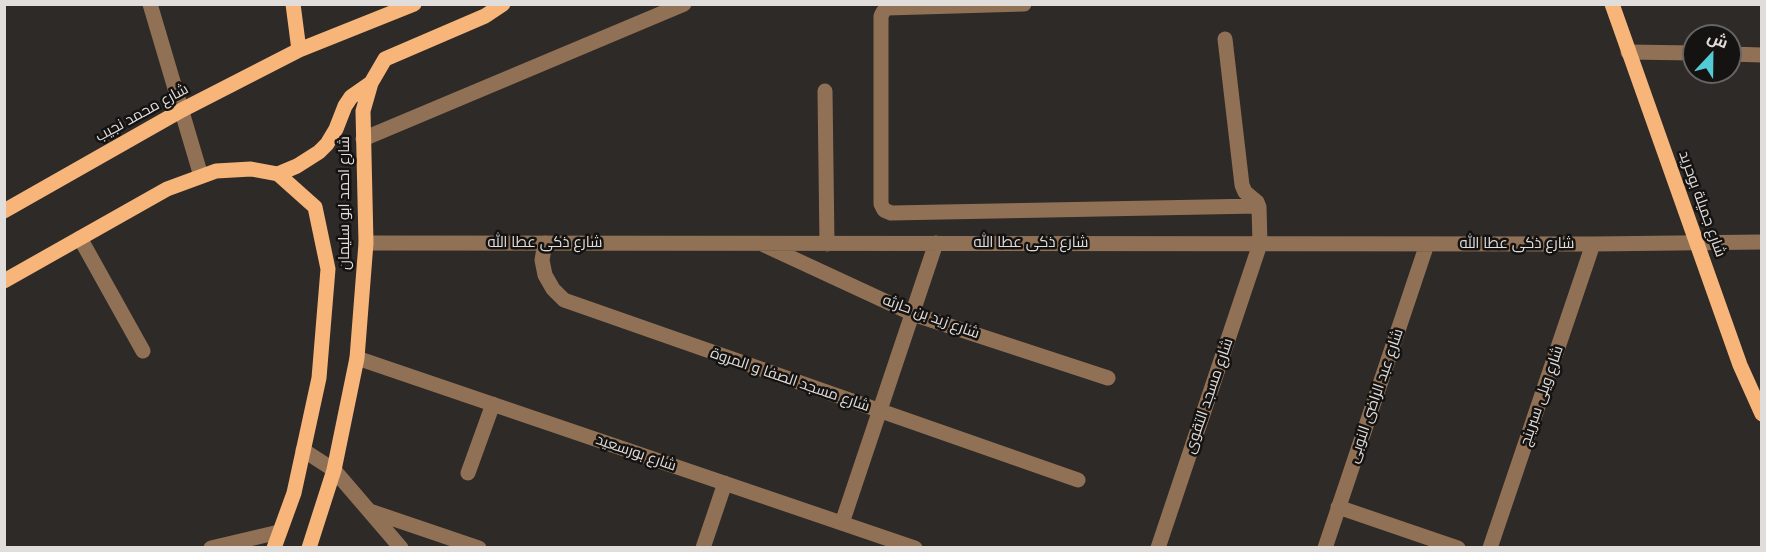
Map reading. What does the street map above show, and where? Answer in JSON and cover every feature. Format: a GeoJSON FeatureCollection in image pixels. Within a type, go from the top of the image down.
{"type":"FeatureCollection","features":[{"type":"Feature","properties":{"kind":"main road"},"geometry":{"type":"LineString","coordinates":[[292,4],[299,50]]}},
{"type":"Feature","properties":{"kind":"main road","name":"شارع محمد نجيب"},"geometry":{"type":"LineString","coordinates":[[4,211],[182,110],[299,50],[414,4]]}},
{"type":"Feature","properties":{"kind":"main road","name":"شارع احمد ابو سليمان"},"geometry":{"type":"LineString","coordinates":[[309,548],[334,470],[357,358],[366,243],[363,111],[371,83],[385,59],[485,16],[503,4]]}},
{"type":"Feature","properties":{"kind":"main road","name":"شارع جميلة بوحريد"},"geometry":{"type":"LineString","coordinates":[[1612,4],[1740,365],[1761,414]]}},
{"type":"Feature","properties":{"kind":"main road"},"geometry":{"type":"LineString","coordinates":[[4,281],[167,189],[216,171],[250,169],[278,174],[297,166],[327,144],[345,106],[351,98],[371,83]]}},
{"type":"Feature","properties":{"kind":"main road","name":"شارع احمد ابو سليمان"},"geometry":{"type":"LineString","coordinates":[[274,548],[294,493],[319,378],[328,269],[315,207],[278,174]]}},
{"type":"Feature","properties":{"kind":"street"},"geometry":{"type":"LineString","coordinates":[[150,4],[201,176]]}},
{"type":"Feature","properties":{"kind":"street"},"geometry":{"type":"LineString","coordinates":[[363,139],[684,4]]}},
{"type":"Feature","properties":{"kind":"street"},"geometry":{"type":"LineString","coordinates":[[1024,4],[887,8],[883,12],[881,16],[881,204],[884,210],[891,213],[1258,206]]}},
{"type":"Feature","properties":{"kind":"street"},"geometry":{"type":"LineString","coordinates":[[1225,39],[1242,185],[1245,192],[1257,202],[1260,244]]}},
{"type":"Feature","properties":{"kind":"street"},"geometry":{"type":"LineString","coordinates":[[1628,52],[1682,53]]}},
{"type":"Feature","properties":{"kind":"street"},"geometry":{"type":"LineString","coordinates":[[1742,54],[1761,55]]}},
{"type":"Feature","properties":{"kind":"street"},"geometry":{"type":"LineString","coordinates":[[825,91],[827,243]]}},
{"type":"Feature","properties":{"kind":"street"},"geometry":{"type":"LineString","coordinates":[[80,238],[143,351]]}},
{"type":"Feature","properties":{"kind":"street","name":"شارع ذكى عطا الله"},"geometry":{"type":"LineString","coordinates":[[366,243],[1593,244],[1761,242]]}},
{"type":"Feature","properties":{"kind":"street","name":"شارع مسجد الصفا و المروة"},"geometry":{"type":"LineString","coordinates":[[545,243],[542,260],[545,275],[553,289],[564,300],[1078,480]]}},
{"type":"Feature","properties":{"kind":"street","name":"شارع زيد بن حارثه"},"geometry":{"type":"LineString","coordinates":[[760,243],[913,314],[1108,378]]}},
{"type":"Feature","properties":{"kind":"street"},"geometry":{"type":"LineString","coordinates":[[842,523],[936,243]]}},
{"type":"Feature","properties":{"kind":"street","name":"شارع مسجد التقوى"},"geometry":{"type":"LineString","coordinates":[[1158,548],[1260,244]]}},
{"type":"Feature","properties":{"kind":"street","name":"شارع عبد الراضى النوبى"},"geometry":{"type":"LineString","coordinates":[[1325,548],[1427,244]]}},
{"type":"Feature","properties":{"kind":"street","name":"شارع ويلى سبرينج"},"geometry":{"type":"LineString","coordinates":[[1490,548],[1593,244]]}},
{"type":"Feature","properties":{"kind":"street","name":"شارع بورسعيد"},"geometry":{"type":"LineString","coordinates":[[357,358],[915,548]]}},
{"type":"Feature","properties":{"kind":"street"},"geometry":{"type":"LineString","coordinates":[[468,473],[493,404]]}},
{"type":"Feature","properties":{"kind":"street"},"geometry":{"type":"LineString","coordinates":[[303,450],[334,470],[400,548]]}},
{"type":"Feature","properties":{"kind":"street"},"geometry":{"type":"LineString","coordinates":[[706,547],[725,483]]}},
{"type":"Feature","properties":{"kind":"street"},"geometry":{"type":"LineString","coordinates":[[1338,507],[1458,548]]}},
{"type":"Feature","properties":{"kind":"street"},"geometry":{"type":"LineString","coordinates":[[370,511],[479,548]]}},
{"type":"Feature","properties":{"kind":"street"},"geometry":{"type":"LineString","coordinates":[[211,548],[279,532]]}}]}
